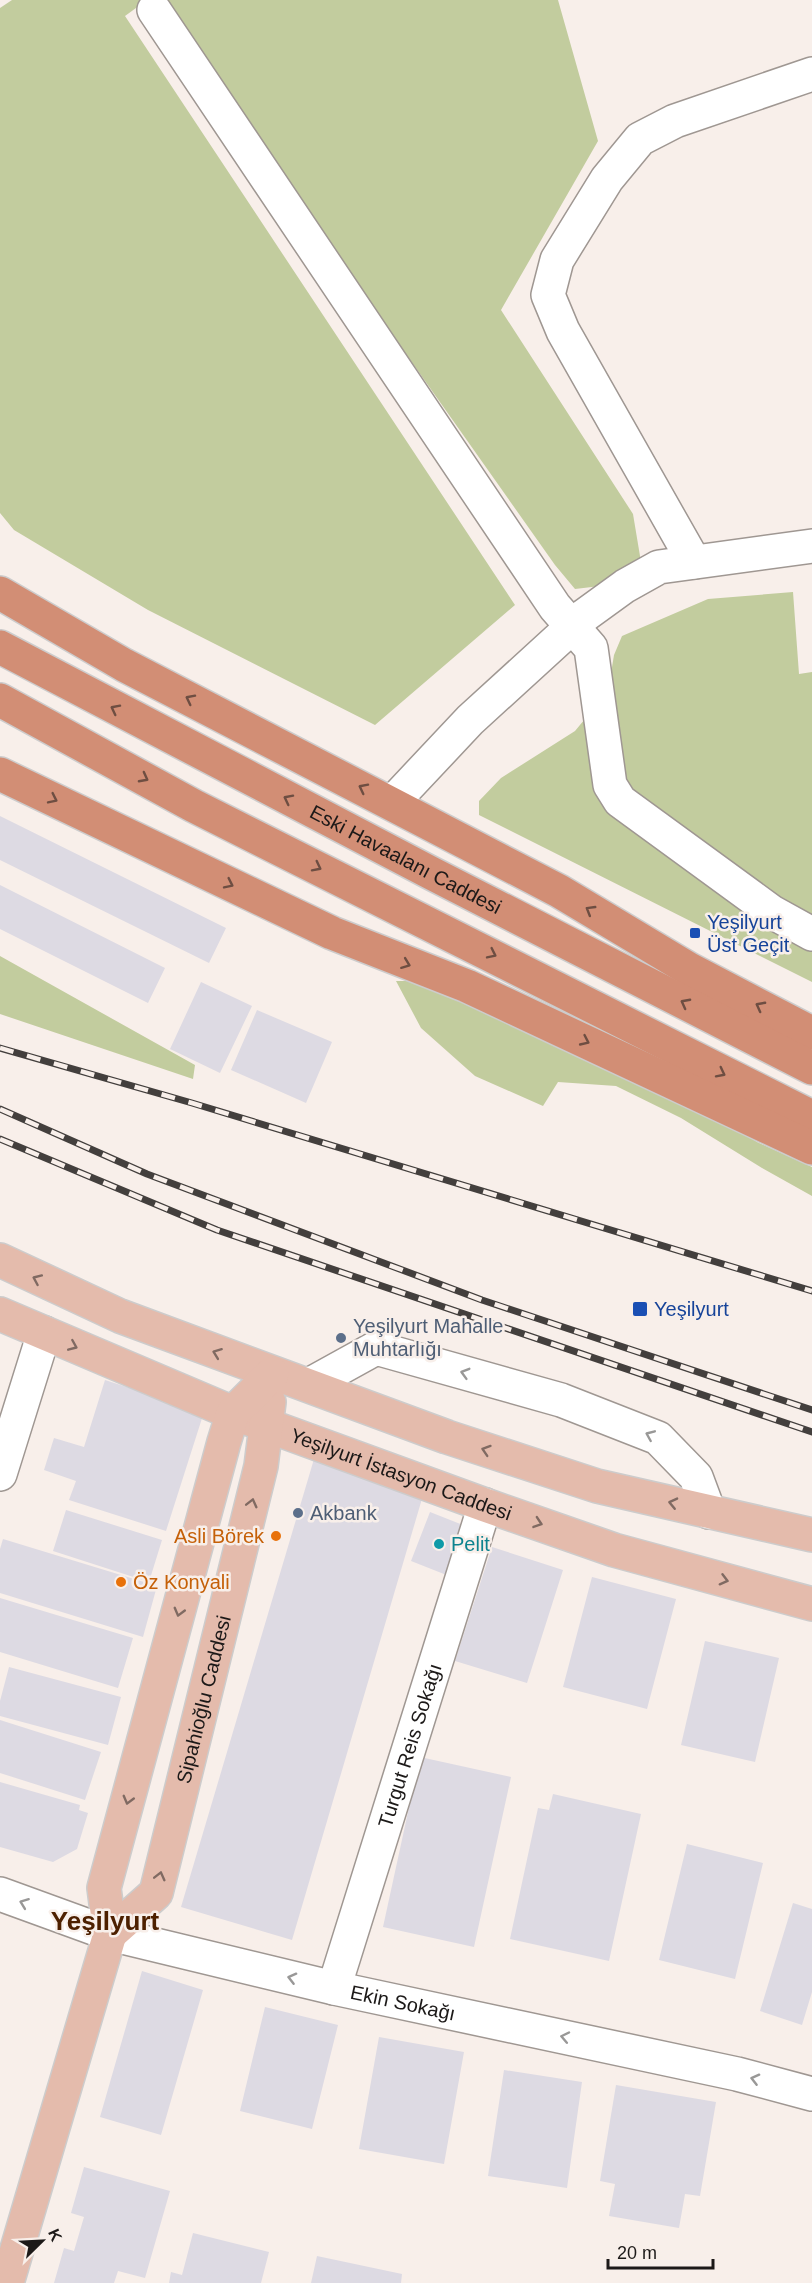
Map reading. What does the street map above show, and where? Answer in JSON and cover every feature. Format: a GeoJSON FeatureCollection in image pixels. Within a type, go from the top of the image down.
{"type":"FeatureCollection","features":[{"type":"Feature","properties":{"kind":"highway"},"geometry":{"type":"LineString","coordinates":[[0,593],[124,665],[559,891],[689,969],[812,1033]]}},
{"type":"Feature","properties":{"kind":"highway","name":"Eski Havaalanı Caddesi"},"geometry":{"type":"LineString","coordinates":[[0,648],[431,873],[812,1068]]}},
{"type":"Feature","properties":{"kind":"highway"},"geometry":{"type":"LineString","coordinates":[[0,700],[194,806],[812,1118]]}},
{"type":"Feature","properties":{"kind":"highway"},"geometry":{"type":"LineString","coordinates":[[0,774],[332,933],[466,986],[812,1148]]}},
{"type":"Feature","properties":{"kind":"main road"},"geometry":{"type":"LineString","coordinates":[[0,1260],[120,1316],[447,1437],[597,1486],[812,1535]]}},
{"type":"Feature","properties":{"kind":"main road","name":"Yeşilyurt İstasyon Caddesi"},"geometry":{"type":"LineString","coordinates":[[0,1314],[233,1413],[484,1505],[614,1550],[812,1604]]}},
{"type":"Feature","properties":{"kind":"main road"},"geometry":{"type":"LineString","coordinates":[[7,2283],[110,1934],[104,1888],[233,1413],[272,1374]]}},
{"type":"Feature","properties":{"kind":"main road","name":"Sipahioğlu Caddesi"},"geometry":{"type":"LineString","coordinates":[[110,1934],[156,1893],[261,1466],[272,1374]]}},
{"type":"Feature","properties":{"kind":"street"},"geometry":{"type":"LineString","coordinates":[[154,10],[555,607],[591,648],[610,785],[620,801],[772,912],[812,934]]}},
{"type":"Feature","properties":{"kind":"street"},"geometry":{"type":"LineString","coordinates":[[694,562],[563,331],[548,295],[556,260],[607,179],[640,139],[675,121],[812,74]]}},
{"type":"Feature","properties":{"kind":"street"},"geometry":{"type":"LineString","coordinates":[[392,803],[470,720],[573,626],[625,586],[659,567],[812,546]]}},
{"type":"Feature","properties":{"kind":"street"},"geometry":{"type":"LineString","coordinates":[[0,1474],[44,1334]]}},
{"type":"Feature","properties":{"kind":"street"},"geometry":{"type":"LineString","coordinates":[[309,1385],[376,1348],[561,1400],[658,1438],[696,1477],[709,1512]]}},
{"type":"Feature","properties":{"kind":"street","name":"Turgut Reis Sokağı"},"geometry":{"type":"LineString","coordinates":[[334,1988],[484,1505]]}},
{"type":"Feature","properties":{"kind":"street","name":"Ekin Sokağı"},"geometry":{"type":"LineString","coordinates":[[0,1894],[110,1934],[334,1988],[737,2074],[812,2094]]}},
{"type":"Feature","properties":{"kind":"green space"},"geometry":{"type":"Polygon","coordinates":[[[12,0],[147,0],[125,16],[515,605],[375,725],[148,610],[14,530],[0,513],[0,8],[12,0]]]}},
{"type":"Feature","properties":{"kind":"green space"},"geometry":{"type":"Polygon","coordinates":[[[156,0],[558,0],[598,141],[501,310],[633,514],[641,562],[617,584],[575,589],[555,565],[156,0]]]}},
{"type":"Feature","properties":{"kind":"green space"},"geometry":{"type":"Polygon","coordinates":[[[793,592],[799,674],[812,672],[812,982],[479,815],[479,801],[501,778],[575,731],[608,691],[614,655],[622,636],[708,599],[793,592]]]}},
{"type":"Feature","properties":{"kind":"green space"},"geometry":{"type":"Polygon","coordinates":[[[0,956],[195,1065],[193,1079],[0,1014],[0,956]]]}},
{"type":"Feature","properties":{"kind":"green space"},"geometry":{"type":"Polygon","coordinates":[[[396,981],[408,981],[547,1034],[648,1077],[757,1142],[812,1167],[812,1196],[681,1118],[616,1086],[558,1082],[543,1106],[475,1076],[421,1028],[396,981]]]}},
{"type":"Feature","properties":{"kind":"building"},"geometry":{"type":"Polygon","coordinates":[[[0,816],[226,928],[209,963],[0,860],[0,816]]]}},
{"type":"Feature","properties":{"kind":"building"},"geometry":{"type":"Polygon","coordinates":[[[0,885],[165,968],[148,1003],[0,929],[0,885]]]}},
{"type":"Feature","properties":{"kind":"building"},"geometry":{"type":"Polygon","coordinates":[[[201,982],[252,1006],[220,1073],[170,1049],[201,982]]]}},
{"type":"Feature","properties":{"kind":"building"},"geometry":{"type":"Polygon","coordinates":[[[257,1010],[332,1042],[306,1103],[231,1070],[257,1010]]]}},
{"type":"Feature","properties":{"kind":"building"},"geometry":{"type":"Polygon","coordinates":[[[105,1380],[204,1412],[166,1531],[69,1500],[76,1481],[44,1470],[54,1438],[84,1447],[105,1380]]]}},
{"type":"Feature","properties":{"kind":"building"},"geometry":{"type":"Polygon","coordinates":[[[314,1459],[424,1492],[292,1940],[181,1907],[314,1459]]]}},
{"type":"Feature","properties":{"kind":"building"},"geometry":{"type":"Polygon","coordinates":[[[66,1510],[162,1540],[149,1582],[53,1551],[66,1510]]]}},
{"type":"Feature","properties":{"kind":"building","name":"Pelit"},"geometry":{"type":"Polygon","coordinates":[[[430,1512],[468,1527],[449,1576],[411,1561],[430,1512]]]}},
{"type":"Feature","properties":{"kind":"building"},"geometry":{"type":"Polygon","coordinates":[[[3,1539],[157,1586],[143,1637],[0,1593],[0,1549],[3,1539]]]}},
{"type":"Feature","properties":{"kind":"building"},"geometry":{"type":"Polygon","coordinates":[[[492,1547],[563,1570],[527,1683],[455,1661],[492,1547]]]}},
{"type":"Feature","properties":{"kind":"building"},"geometry":{"type":"Polygon","coordinates":[[[592,1577],[676,1599],[647,1709],[563,1687],[592,1577]]]}},
{"type":"Feature","properties":{"kind":"building"},"geometry":{"type":"Polygon","coordinates":[[[0,1598],[133,1638],[118,1688],[0,1652],[0,1598]]]}},
{"type":"Feature","properties":{"kind":"building"},"geometry":{"type":"Polygon","coordinates":[[[705,1641],[779,1658],[755,1762],[681,1745],[705,1641]]]}},
{"type":"Feature","properties":{"kind":"building"},"geometry":{"type":"Polygon","coordinates":[[[9,1667],[121,1697],[108,1745],[0,1716],[0,1701],[9,1667]]]}},
{"type":"Feature","properties":{"kind":"building"},"geometry":{"type":"Polygon","coordinates":[[[0,1720],[101,1752],[85,1800],[0,1773],[0,1720]]]}},
{"type":"Feature","properties":{"kind":"building"},"geometry":{"type":"Polygon","coordinates":[[[420,1757],[511,1777],[474,1947],[383,1927],[420,1757]]]}},
{"type":"Feature","properties":{"kind":"building"},"geometry":{"type":"Polygon","coordinates":[[[0,1782],[80,1805],[79,1810],[88,1813],[77,1849],[53,1862],[0,1847],[0,1782]]]}},
{"type":"Feature","properties":{"kind":"building"},"geometry":{"type":"Polygon","coordinates":[[[553,1794],[641,1814],[609,1961],[510,1939],[538,1808],[549,1810],[553,1794]]]}},
{"type":"Feature","properties":{"kind":"building"},"geometry":{"type":"Polygon","coordinates":[[[687,1844],[763,1863],[735,1979],[659,1960],[687,1844]]]}},
{"type":"Feature","properties":{"kind":"building"},"geometry":{"type":"Polygon","coordinates":[[[793,1903],[812,1909],[812,1992],[802,2025],[760,2011],[793,1903]]]}},
{"type":"Feature","properties":{"kind":"building"},"geometry":{"type":"Polygon","coordinates":[[[142,1971],[203,1990],[161,2135],[100,2117],[142,1971]]]}},
{"type":"Feature","properties":{"kind":"building"},"geometry":{"type":"Polygon","coordinates":[[[265,2007],[338,2025],[312,2129],[240,2111],[265,2007]]]}},
{"type":"Feature","properties":{"kind":"building"},"geometry":{"type":"Polygon","coordinates":[[[379,2037],[464,2052],[444,2164],[359,2149],[379,2037]]]}},
{"type":"Feature","properties":{"kind":"building"},"geometry":{"type":"Polygon","coordinates":[[[504,2070],[582,2082],[567,2188],[488,2176],[504,2070]]]}},
{"type":"Feature","properties":{"kind":"building"},"geometry":{"type":"Polygon","coordinates":[[[616,2085],[716,2102],[700,2196],[685,2194],[679,2228],[609,2216],[615,2184],[600,2181],[616,2085]]]}},
{"type":"Feature","properties":{"kind":"building"},"geometry":{"type":"Polygon","coordinates":[[[84,2167],[170,2191],[145,2278],[118,2271],[114,2283],[54,2283],[64,2248],[74,2251],[84,2217],[71,2213],[84,2167]]]}},
{"type":"Feature","properties":{"kind":"building"},"geometry":{"type":"Polygon","coordinates":[[[193,2233],[269,2252],[261,2283],[169,2283],[171,2272],[182,2275],[193,2233]]]}},
{"type":"Feature","properties":{"kind":"building"},"geometry":{"type":"Polygon","coordinates":[[[317,2256],[402,2274],[401,2283],[311,2283],[317,2256]]]}},
{"type":"Feature","properties":{"kind":"railway"},"geometry":{"type":"LineString","coordinates":[[0,1048],[192,1103],[812,1291]]}},
{"type":"Feature","properties":{"kind":"railway"},"geometry":{"type":"LineString","coordinates":[[0,1109],[147,1174],[482,1300],[812,1410]]}},
{"type":"Feature","properties":{"kind":"railway"},"geometry":{"type":"LineString","coordinates":[[0,1139],[217,1230],[812,1432]]}},
{"type":"Feature","properties":{"kind":"place","name":"Yeşilyurt Üst Geçit"},"geometry":{"type":"Point","coordinates":[695,933]}},
{"type":"Feature","properties":{"kind":"place","name":"Yeşilyurt"},"geometry":{"type":"Point","coordinates":[640,1309]}},
{"type":"Feature","properties":{"kind":"place","name":"Yeşilyurt Mahalle Muhtarlığı"},"geometry":{"type":"Point","coordinates":[341,1338]}},
{"type":"Feature","properties":{"kind":"place","name":"Akbank"},"geometry":{"type":"Point","coordinates":[298,1513]}},
{"type":"Feature","properties":{"kind":"place","name":"Asli Börek"},"geometry":{"type":"Point","coordinates":[276,1536]}},
{"type":"Feature","properties":{"kind":"place","name":"Pelit"},"geometry":{"type":"Point","coordinates":[439,1544]}},
{"type":"Feature","properties":{"kind":"place","name":"Öz Konyali"},"geometry":{"type":"Point","coordinates":[121,1582]}},
{"type":"Feature","properties":{"kind":"district","name":"Yeşilyurt"},"geometry":{"type":"Point","coordinates":[105,1921]}}]}
